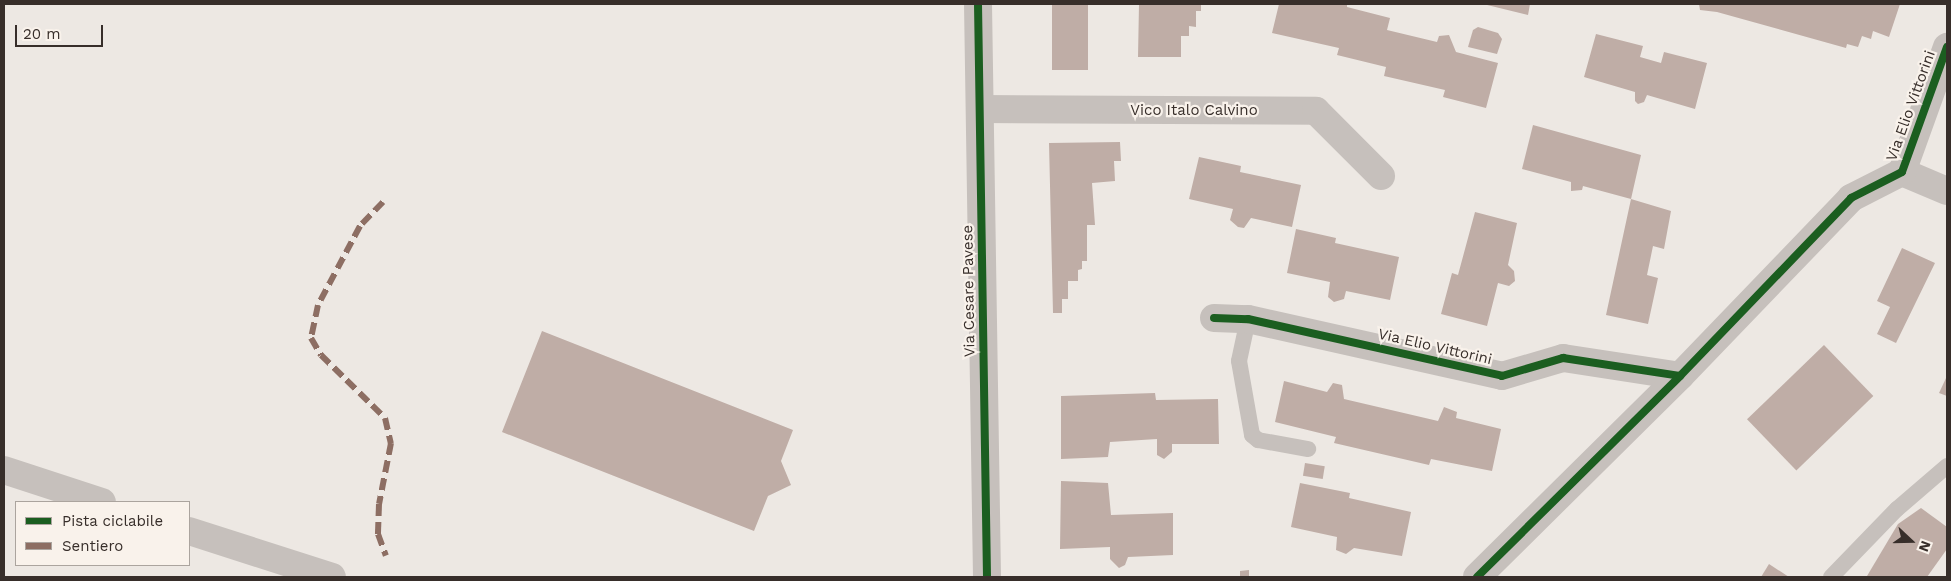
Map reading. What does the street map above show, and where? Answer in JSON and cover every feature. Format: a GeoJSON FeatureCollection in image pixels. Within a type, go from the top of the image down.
{"type":"FeatureCollection","features":[{"type":"Feature","properties":{"kind":"street","name":"Via Cesare Pavese"},"geometry":{"type":"LineString","coordinates":[[978,4],[987,577]]}},
{"type":"Feature","properties":{"kind":"street","name":"Via Elio Vittorini"},"geometry":{"type":"LineString","coordinates":[[1477,577],[1680,376],[1851,198],[1902,172],[1947,47]]}},
{"type":"Feature","properties":{"kind":"street","name":"Vico Italo Calvino"},"geometry":{"type":"LineString","coordinates":[[980,109],[1316,111],[1381,176]]}},
{"type":"Feature","properties":{"kind":"street"},"geometry":{"type":"LineString","coordinates":[[1902,172],[1947,191]]}},
{"type":"Feature","properties":{"kind":"street","name":"Via Elio Vittorini"},"geometry":{"type":"LineString","coordinates":[[1214,318],[1248,319],[1502,376],[1563,358],[1680,376]]}},
{"type":"Feature","properties":{"kind":"street"},"geometry":{"type":"LineString","coordinates":[[4,470],[99,501]]}},
{"type":"Feature","properties":{"kind":"street"},"geometry":{"type":"LineString","coordinates":[[190,531],[332,577]]}},
{"type":"Feature","properties":{"kind":"lane"},"geometry":{"type":"LineString","coordinates":[[1248,319],[1239,361],[1252,435],[1258,440],[1308,449]]}},
{"type":"Feature","properties":{"kind":"lane"},"geometry":{"type":"LineString","coordinates":[[1832,577],[1898,509],[1947,466]]}},
{"type":"Feature","properties":{"kind":"building"},"geometry":{"type":"Polygon","coordinates":[[[1052,4],[1088,4],[1088,70],[1052,70],[1052,4]]]}},
{"type":"Feature","properties":{"kind":"building"},"geometry":{"type":"Polygon","coordinates":[[[1139,4],[1201,4],[1201,11],[1196,11],[1196,27],[1189,26],[1189,36],[1181,36],[1181,57],[1138,57],[1139,4]]]}},
{"type":"Feature","properties":{"kind":"building"},"geometry":{"type":"Polygon","coordinates":[[[1279,4],[1347,4],[1347,7],[1390,18],[1387,30],[1437,42],[1439,36],[1449,35],[1456,52],[1498,63],[1486,108],[1443,97],[1445,90],[1384,76],[1386,67],[1337,55],[1339,48],[1272,33],[1279,4]]]}},
{"type":"Feature","properties":{"kind":"building"},"geometry":{"type":"Polygon","coordinates":[[[1483,4],[1530,4],[1528,15],[1483,4]]]}},
{"type":"Feature","properties":{"kind":"building"},"geometry":{"type":"Polygon","coordinates":[[[1699,4],[1900,4],[1889,37],[1873,31],[1871,39],[1862,36],[1858,47],[1847,44],[1846,48],[1717,12],[1700,10],[1699,4]]]}},
{"type":"Feature","properties":{"kind":"building"},"geometry":{"type":"Polygon","coordinates":[[[1478,27],[1498,33],[1502,39],[1497,54],[1468,47],[1473,30],[1478,27]]]}},
{"type":"Feature","properties":{"kind":"building"},"geometry":{"type":"Polygon","coordinates":[[[1596,34],[1643,46],[1640,57],[1661,63],[1664,52],[1707,63],[1695,109],[1647,95],[1644,102],[1638,104],[1635,101],[1635,92],[1584,77],[1596,34]]]}},
{"type":"Feature","properties":{"kind":"building"},"geometry":{"type":"Polygon","coordinates":[[[1533,125],[1641,155],[1631,199],[1583,186],[1582,190],[1571,191],[1571,182],[1522,169],[1533,125]]]}},
{"type":"Feature","properties":{"kind":"building"},"geometry":{"type":"Polygon","coordinates":[[[1120,142],[1121,161],[1114,161],[1115,181],[1092,183],[1095,225],[1087,225],[1087,261],[1082,261],[1082,269],[1078,270],[1078,281],[1068,281],[1068,299],[1062,299],[1062,313],[1053,313],[1049,143],[1120,142]]]}},
{"type":"Feature","properties":{"kind":"building"},"geometry":{"type":"Polygon","coordinates":[[[1199,157],[1241,166],[1240,172],[1301,185],[1292,227],[1251,218],[1244,228],[1238,227],[1230,220],[1233,209],[1189,199],[1199,157]]]}},
{"type":"Feature","properties":{"kind":"building"},"geometry":{"type":"Polygon","coordinates":[[[1631,199],[1671,211],[1664,249],[1653,246],[1647,275],[1658,278],[1648,324],[1606,315],[1631,199]]]}},
{"type":"Feature","properties":{"kind":"building"},"geometry":{"type":"Polygon","coordinates":[[[1475,212],[1517,223],[1508,265],[1514,271],[1515,281],[1509,286],[1498,283],[1487,326],[1441,314],[1452,273],[1458,275],[1475,212]]]}},
{"type":"Feature","properties":{"kind":"building"},"geometry":{"type":"Polygon","coordinates":[[[1296,229],[1336,238],[1335,243],[1399,257],[1390,300],[1346,291],[1344,299],[1334,302],[1328,297],[1330,282],[1287,273],[1296,229]]]}},
{"type":"Feature","properties":{"kind":"building"},"geometry":{"type":"Polygon","coordinates":[[[1902,248],[1935,263],[1896,343],[1877,334],[1890,307],[1877,301],[1902,248]]]}},
{"type":"Feature","properties":{"kind":"building"},"geometry":{"type":"Polygon","coordinates":[[[542,331],[793,430],[781,461],[791,485],[768,496],[754,531],[502,432],[542,331]]]}},
{"type":"Feature","properties":{"kind":"building"},"geometry":{"type":"Polygon","coordinates":[[[1824,345],[1873,396],[1796,470],[1747,419],[1824,345]]]}},
{"type":"Feature","properties":{"kind":"building"},"geometry":{"type":"Polygon","coordinates":[[[1947,376],[1947,396],[1939,393],[1947,376]]]}},
{"type":"Feature","properties":{"kind":"building"},"geometry":{"type":"Polygon","coordinates":[[[1284,381],[1327,392],[1333,383],[1342,385],[1344,399],[1438,421],[1444,407],[1457,412],[1456,418],[1501,429],[1492,471],[1431,459],[1429,465],[1334,443],[1336,437],[1275,422],[1284,381]]]}},
{"type":"Feature","properties":{"kind":"building"},"geometry":{"type":"Polygon","coordinates":[[[1155,393],[1156,400],[1218,399],[1219,444],[1172,444],[1172,452],[1164,459],[1157,455],[1157,439],[1110,442],[1108,457],[1061,459],[1061,396],[1155,393]]]}},
{"type":"Feature","properties":{"kind":"building"},"geometry":{"type":"Polygon","coordinates":[[[1305,463],[1325,466],[1323,479],[1303,476],[1305,463]]]}},
{"type":"Feature","properties":{"kind":"building"},"geometry":{"type":"Polygon","coordinates":[[[1061,481],[1108,483],[1111,515],[1173,513],[1173,555],[1128,557],[1125,565],[1119,568],[1110,559],[1110,547],[1060,549],[1061,481]]]}},
{"type":"Feature","properties":{"kind":"building"},"geometry":{"type":"Polygon","coordinates":[[[1300,483],[1350,493],[1349,498],[1411,512],[1402,556],[1354,548],[1346,554],[1336,550],[1337,537],[1291,527],[1300,483]]]}},
{"type":"Feature","properties":{"kind":"building"},"geometry":{"type":"Polygon","coordinates":[[[1921,508],[1947,527],[1947,549],[1927,577],[1867,576],[1898,524],[1921,508]]]}},
{"type":"Feature","properties":{"kind":"building"},"geometry":{"type":"Polygon","coordinates":[[[1769,564],[1789,577],[1761,577],[1769,564]]]}},
{"type":"Feature","properties":{"kind":"building"},"geometry":{"type":"Polygon","coordinates":[[[1249,570],[1249,577],[1240,577],[1240,571],[1249,570]]]}},
{"type":"Feature","properties":{"kind":"marked path"},"geometry":{"type":"LineString","coordinates":[[383,202],[360,226],[318,305],[311,338],[321,355],[385,418],[391,443],[379,504],[378,534],[386,556]]}},
{"type":"Feature","properties":{"kind":"cycle path"},"geometry":{"type":"LineString","coordinates":[[978,4],[987,577]]}},
{"type":"Feature","properties":{"kind":"cycle path"},"geometry":{"type":"LineString","coordinates":[[1477,577],[1680,376],[1851,198],[1902,172],[1947,47]]}},
{"type":"Feature","properties":{"kind":"cycle path"},"geometry":{"type":"LineString","coordinates":[[1214,318],[1248,319],[1502,376],[1563,358],[1680,376]]}}]}
